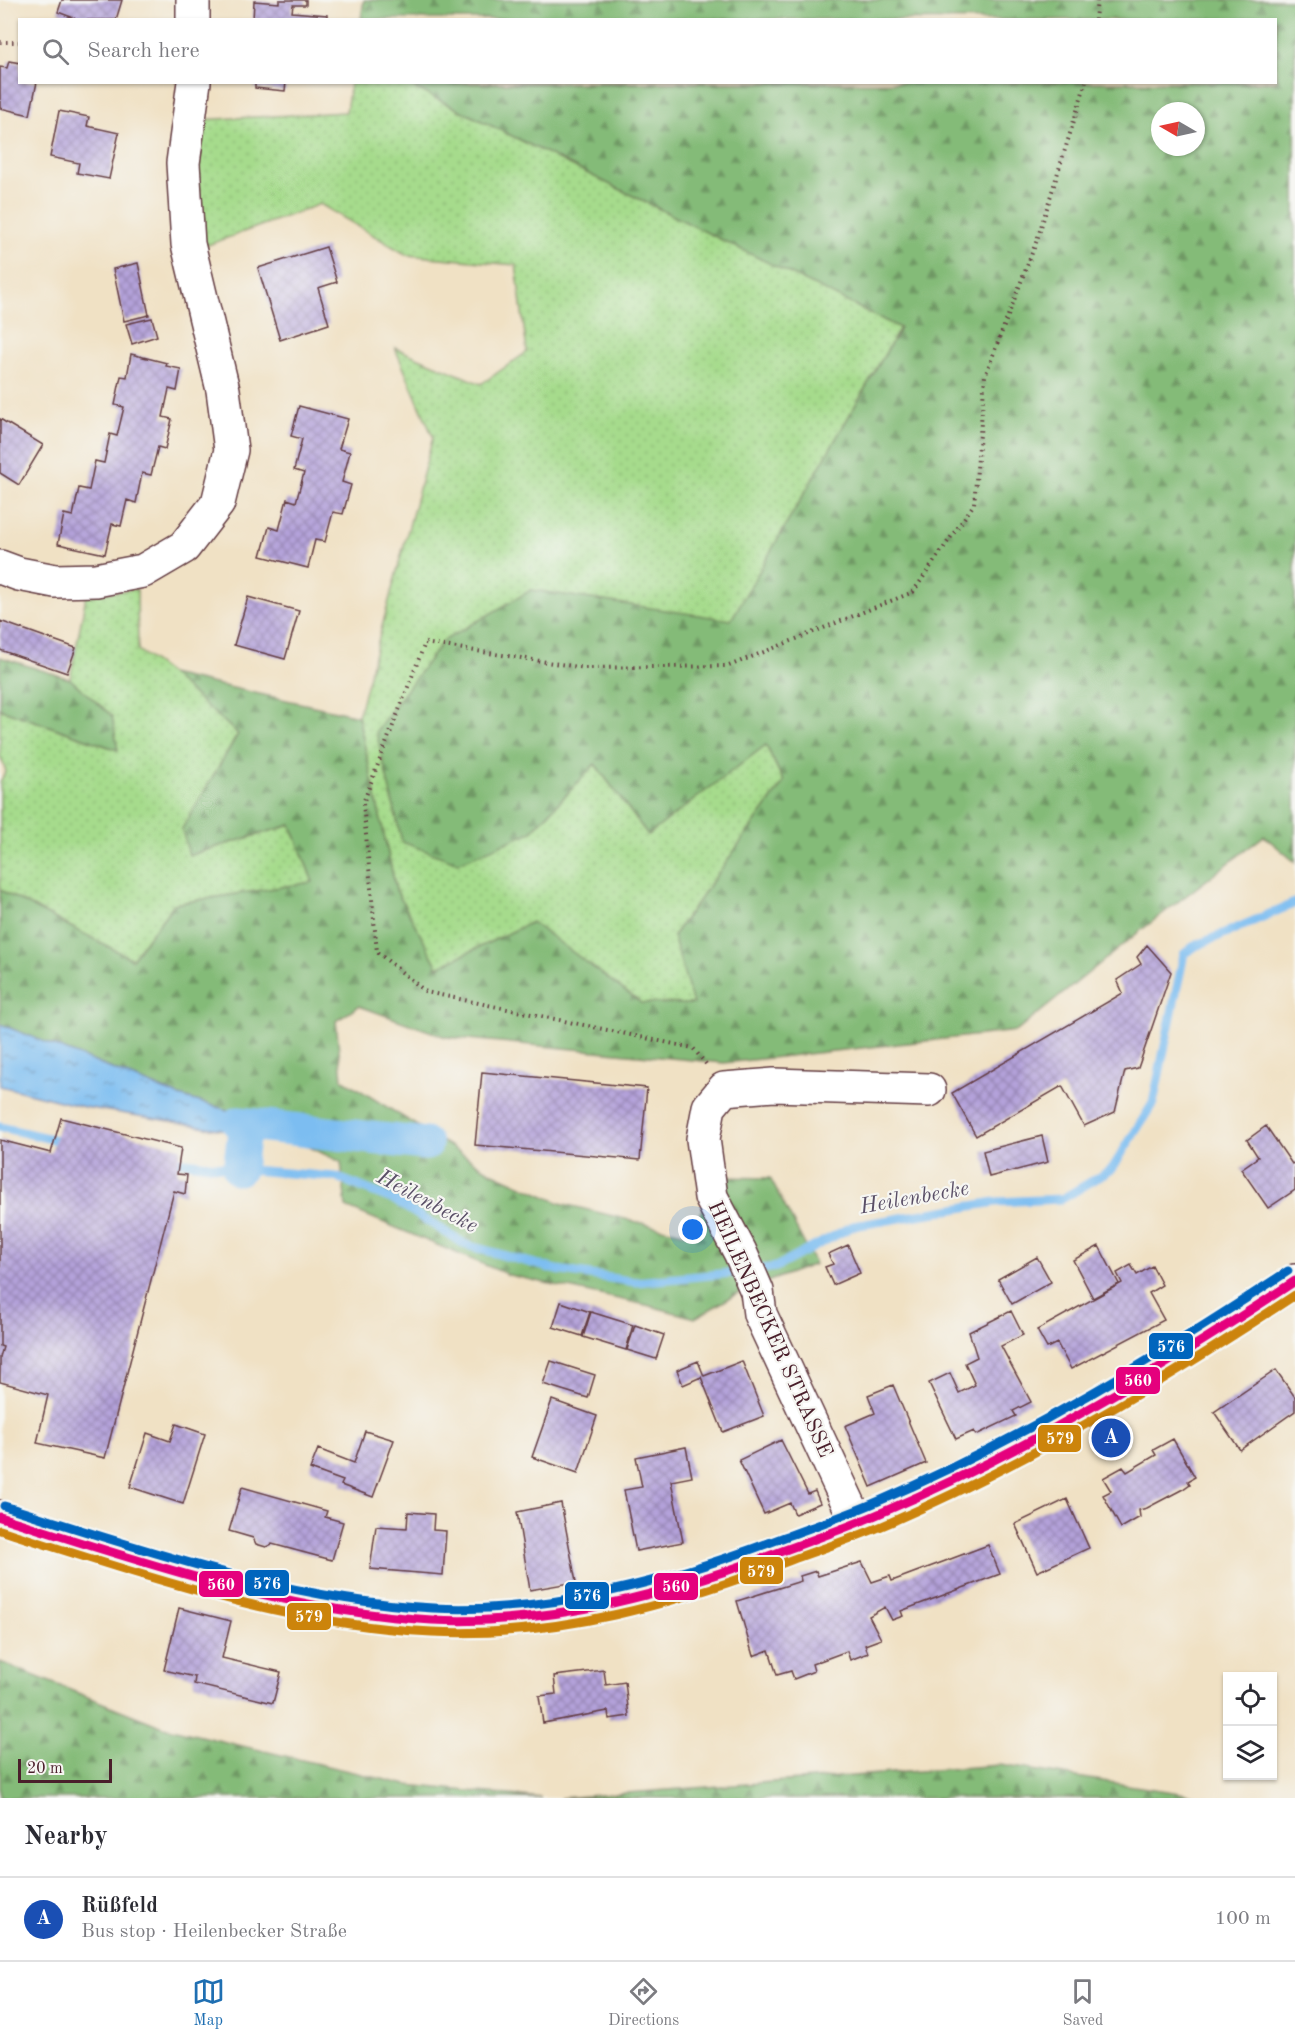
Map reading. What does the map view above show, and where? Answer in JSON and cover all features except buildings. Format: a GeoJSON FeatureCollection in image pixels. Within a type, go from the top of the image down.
{"type":"FeatureCollection","features":[{"type":"Feature","properties":{"kind":"street"},"geometry":{"type":"LineString","coordinates":[[193,0],[193,18]]}},
{"type":"Feature","properties":{"kind":"street"},"geometry":{"type":"LineString","coordinates":[[0,567],[19,574],[55,581],[96,580],[143,571],[184,547],[218,503],[231,450],[223,390],[188,244],[183,163],[194,84]]}},
{"type":"Feature","properties":{"kind":"street"},"geometry":{"type":"LineString","coordinates":[[724,1089],[774,1085],[929,1090]]}},
{"type":"Feature","properties":{"kind":"street","name":"HEILENBECKER STRASSE"},"geometry":{"type":"LineString","coordinates":[[724,1089],[709,1107],[704,1139],[711,1197],[740,1252],[756,1291],[760,1314],[857,1522]]}},
{"type":"Feature","properties":{"kind":"street"},"geometry":{"type":"LineString","coordinates":[[0,1517],[143,1562],[315,1606],[435,1620],[497,1619],[558,1613],[682,1586],[745,1566],[933,1489],[1096,1404],[1177,1357],[1295,1281]]}},
{"type":"Feature","properties":{"kind":"path"},"geometry":{"type":"LineString","coordinates":[[1095,18],[1097,0]]}},
{"type":"Feature","properties":{"kind":"path"},"geometry":{"type":"LineString","coordinates":[[0,42],[18,42]]}},
{"type":"Feature","properties":{"kind":"path"},"geometry":{"type":"LineString","coordinates":[[724,1089],[693,1048],[426,992],[377,952],[363,803],[425,644],[585,668],[729,666],[914,592],[974,504],[986,376],[1037,240],[1085,84]]}},
{"type":"Feature","properties":{"kind":"green space"},"geometry":{"type":"Polygon","coordinates":[[[364,0],[1295,0],[1295,862],[1264,836],[1140,931],[1017,1031],[724,1063],[446,1037],[359,1006],[336,1021],[342,1079],[491,1172],[560,1203],[690,1235],[720,1177],[770,1178],[815,1264],[740,1292],[695,1318],[509,1275],[346,1207],[341,1162],[238,1113],[179,1096],[0,1024],[0,890],[132,959],[174,904],[313,882],[291,825],[189,855],[182,829],[238,734],[170,674],[358,716],[396,890],[438,967],[532,922],[641,1003],[693,1004],[673,936],[784,782],[766,745],[648,835],[595,764],[531,832],[458,863],[402,842],[376,731],[443,641],[531,590],[731,620],[900,328],[407,84],[1277,84],[1277,18],[361,18],[364,0]]]}},
{"type":"Feature","properties":{"kind":"green space"},"geometry":{"type":"Polygon","coordinates":[[[350,84],[407,84],[900,328],[731,621],[531,590],[531,832],[595,764],[648,835],[765,744],[784,782],[673,936],[694,1004],[641,1003],[532,922],[438,967],[396,890],[358,716],[433,437],[395,348],[481,384],[527,352],[516,265],[407,255],[320,204],[197,249],[198,120],[346,112],[350,84]]]}},
{"type":"Feature","properties":{"kind":"green space"},"geometry":{"type":"Polygon","coordinates":[[[137,589],[138,650],[170,674],[238,734],[182,829],[190,855],[291,825],[313,882],[174,904],[132,959],[0,890],[0,782],[6,771],[0,756],[0,709],[117,750],[112,716],[70,679],[86,596],[137,589]]]}},
{"type":"Feature","properties":{"kind":"green space"},"geometry":{"type":"Polygon","coordinates":[[[0,657],[70,679],[112,716],[118,750],[0,709],[0,657]]]}},
{"type":"Feature","properties":{"kind":"green space"},"geometry":{"type":"Polygon","coordinates":[[[0,1662],[163,1727],[407,1785],[541,1798],[0,1798],[0,1662]]]}},
{"type":"Feature","properties":{"kind":"green space"},"geometry":{"type":"Polygon","coordinates":[[[1000,1765],[1211,1798],[560,1798],[1000,1765]]]}},
{"type":"Feature","properties":{"kind":"water"},"geometry":{"type":"Polygon","coordinates":[[[0,1024],[179,1096],[238,1113],[237,1132],[84,1107],[0,1086],[0,1024]]]}},
{"type":"Feature","properties":{"kind":"waterway","name":"Heilenbecke"},"geometry":{"type":"LineString","coordinates":[[756,1270],[776,1267],[853,1226],[995,1202],[1062,1199],[1112,1169],[1153,1103],[1184,954],[1193,947],[1295,903]]}},
{"type":"Feature","properties":{"kind":"waterway"},"geometry":{"type":"LineString","coordinates":[[238,1123],[426,1144]]}},
{"type":"Feature","properties":{"kind":"waterway"},"geometry":{"type":"LineString","coordinates":[[239,1169],[245,1124]]}},
{"type":"Feature","properties":{"kind":"waterway","name":"Heilenbecke"},"geometry":{"type":"LineString","coordinates":[[0,1127],[56,1140]]}},
{"type":"Feature","properties":{"kind":"waterway","name":"Heilenbecke"},"geometry":{"type":"LineString","coordinates":[[178,1161],[239,1169],[336,1177],[394,1200],[466,1245],[557,1270],[636,1282],[742,1272]]}},
{"type":"Feature","properties":{"kind":"transit line","name":"576"},"geometry":{"type":"LineString","coordinates":[[4,1506],[215,1570],[323,1595],[433,1608],[523,1606],[567,1600],[698,1568],[855,1511],[933,1477],[1089,1395],[1288,1271]]}},
{"type":"Feature","properties":{"kind":"transit line","name":"560"},"geometry":{"type":"LineString","coordinates":[[0,1517],[159,1567],[322,1607],[432,1620],[523,1618],[568,1612],[700,1580],[859,1522],[937,1488],[1094,1406],[1295,1281]]}},
{"type":"Feature","properties":{"kind":"transit line","name":"579"},"geometry":{"type":"LineString","coordinates":[[0,1530],[213,1595],[322,1619],[377,1627],[432,1632],[478,1632],[524,1629],[615,1615],[660,1604],[748,1576],[889,1523],[942,1499],[1046,1446],[1147,1389],[1295,1295]]}},
{"type":"Feature","properties":{"kind":"place","name":"Rüßfeld"},"geometry":{"type":"Point","coordinates":[1111,1438]}}]}
